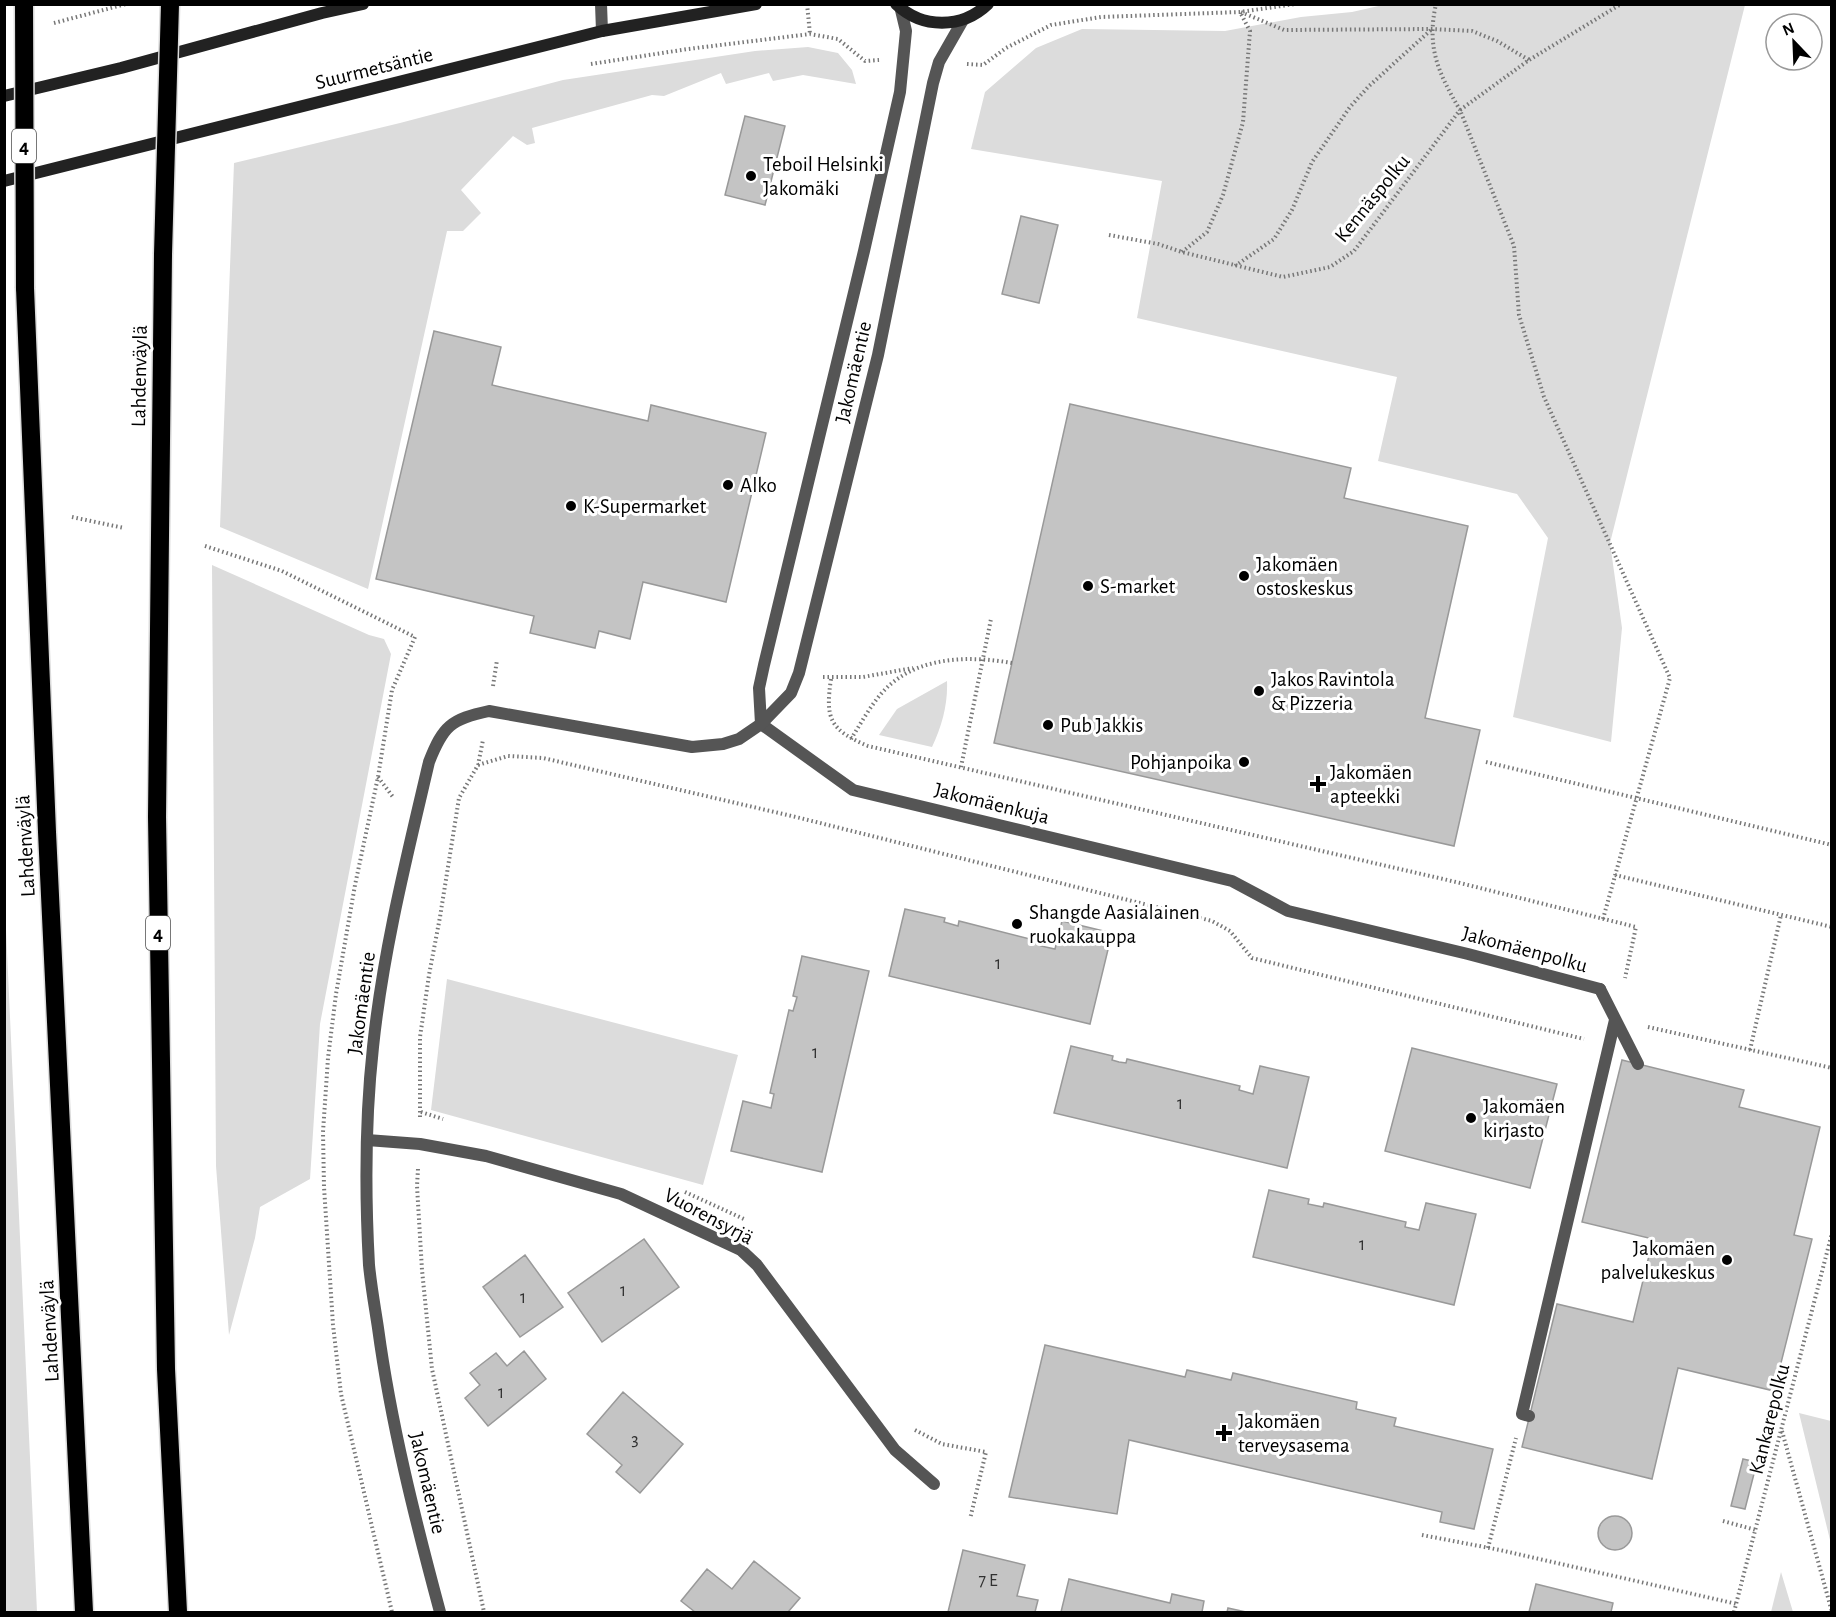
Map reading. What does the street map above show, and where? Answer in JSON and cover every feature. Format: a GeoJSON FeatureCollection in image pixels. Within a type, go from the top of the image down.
{"type":"FeatureCollection","features":[{"type":"Feature","properties":{"kind":"highway","name":"Lahdenväylä"},"geometry":{"type":"LineString","coordinates":[[24,4],[25,288],[47,832],[84,1612]]}},
{"type":"Feature","properties":{"kind":"highway","name":"Lahdenväylä"},"geometry":{"type":"LineString","coordinates":[[170,4],[163,254],[156,817],[166,1369],[178,1612]]}},
{"type":"Feature","properties":{"kind":"main road"},"geometry":{"type":"LineString","coordinates":[[4,96],[121,68],[363,4]]}},
{"type":"Feature","properties":{"kind":"main road","name":"Suurmetsäntie"},"geometry":{"type":"LineString","coordinates":[[4,181],[602,31],[756,4]]}},
{"type":"Feature","properties":{"kind":"main road"},"geometry":{"type":"LineString","coordinates":[[899,7],[912,17],[937,23],[963,20],[988,4]]}},
{"type":"Feature","properties":{"kind":"street"},"geometry":{"type":"LineString","coordinates":[[601,4],[602,31]]}},
{"type":"Feature","properties":{"kind":"street","name":"Jakomäentie"},"geometry":{"type":"LineString","coordinates":[[761,724],[759,688],[764,665],[900,92],[906,31],[899,7]]}},
{"type":"Feature","properties":{"kind":"street","name":"Jakomäentie"},"geometry":{"type":"LineString","coordinates":[[440,1612],[385,1380],[369,1268],[367,1140],[373,1047],[390,935],[429,762],[438,739],[451,724],[470,715],[489,711],[693,747],[723,744],[740,739],[761,724],[791,693],[799,673],[878,355],[933,83],[939,62],[963,20]]}},
{"type":"Feature","properties":{"kind":"street","name":"Jakomäenkuja"},"geometry":{"type":"LineString","coordinates":[[761,724],[853,790],[1232,881]]}},
{"type":"Feature","properties":{"kind":"street","name":"Jakomäenpolku"},"geometry":{"type":"LineString","coordinates":[[1232,881],[1288,911],[1468,954],[1600,989],[1638,1064]]}},
{"type":"Feature","properties":{"kind":"street"},"geometry":{"type":"LineString","coordinates":[[1526,1415],[1615,1020]]}},
{"type":"Feature","properties":{"kind":"street","name":"Vuorensyrjä"},"geometry":{"type":"LineString","coordinates":[[367,1140],[420,1144],[486,1156],[621,1194],[741,1250],[756,1265],[895,1450],[934,1484]]}},
{"type":"Feature","properties":{"kind":"path"},"geometry":{"type":"LineString","coordinates":[[49,25],[126,4]]}},
{"type":"Feature","properties":{"kind":"path"},"geometry":{"type":"LineString","coordinates":[[807,4],[810,34]]}},
{"type":"Feature","properties":{"kind":"path"},"geometry":{"type":"LineString","coordinates":[[983,65],[1006,48],[1052,25],[1101,17],[1240,12],[1295,4]]}},
{"type":"Feature","properties":{"kind":"path"},"geometry":{"type":"LineString","coordinates":[[1436,4],[1432,28],[1433,54],[1441,78],[1460,110],[1514,246],[1519,315],[1544,397],[1670,678],[1603,919]]}},
{"type":"Feature","properties":{"kind":"path","name":"Kennäspolku"},"geometry":{"type":"LineString","coordinates":[[1109,235],[1158,244],[1235,266],[1283,276],[1330,267],[1354,251],[1460,110],[1529,60],[1621,4]]}},
{"type":"Feature","properties":{"kind":"path"},"geometry":{"type":"LineString","coordinates":[[1240,12],[1284,30],[1432,28],[1472,31],[1497,41],[1529,60]]}},
{"type":"Feature","properties":{"kind":"path"},"geometry":{"type":"LineString","coordinates":[[1182,252],[1207,232],[1222,195],[1243,122],[1250,32],[1240,12]]}},
{"type":"Feature","properties":{"kind":"path"},"geometry":{"type":"LineString","coordinates":[[1235,266],[1274,239],[1292,210],[1312,162],[1350,107],[1369,86],[1432,28]]}},
{"type":"Feature","properties":{"kind":"path"},"geometry":{"type":"LineString","coordinates":[[587,64],[810,34],[838,39],[865,61]]}},
{"type":"Feature","properties":{"kind":"path"},"geometry":{"type":"LineString","coordinates":[[72,517],[124,528]]}},
{"type":"Feature","properties":{"kind":"path"},"geometry":{"type":"LineString","coordinates":[[205,546],[282,571],[415,637],[392,690],[378,777]]}},
{"type":"Feature","properties":{"kind":"path"},"geometry":{"type":"LineString","coordinates":[[961,767],[991,620]]}},
{"type":"Feature","properties":{"kind":"path"},"geometry":{"type":"LineString","coordinates":[[1012,663],[983,658],[942,662],[862,677],[831,679],[828,704],[836,727],[851,739],[868,746],[1456,882],[1636,927],[1615,1020],[1832,1068]]}},
{"type":"Feature","properties":{"kind":"path"},"geometry":{"type":"LineString","coordinates":[[851,739],[874,704],[891,684],[916,668]]}},
{"type":"Feature","properties":{"kind":"path"},"geometry":{"type":"LineString","coordinates":[[484,1612],[432,1369],[422,1270],[417,1186],[420,1144],[420,1037],[459,798],[478,765],[508,756],[543,758],[796,818],[1212,921],[1230,931],[1252,958],[1609,1045]]}},
{"type":"Feature","properties":{"kind":"path"},"geometry":{"type":"LineString","coordinates":[[1486,762],[1832,844]]}},
{"type":"Feature","properties":{"kind":"path"},"geometry":{"type":"LineString","coordinates":[[1615,875],[1831,927],[1832,918]]}},
{"type":"Feature","properties":{"kind":"path"},"geometry":{"type":"LineString","coordinates":[[1750,1050],[1781,915]]}},
{"type":"Feature","properties":{"kind":"path","name":"Kankarepolku"},"geometry":{"type":"LineString","coordinates":[[1734,1612],[1832,1233]]}},
{"type":"Feature","properties":{"kind":"path"},"geometry":{"type":"LineString","coordinates":[[1488,1548],[1526,1415]]}},
{"type":"Feature","properties":{"kind":"path"},"geometry":{"type":"LineString","coordinates":[[913,1429],[942,1444],[986,1452],[970,1520]]}},
{"type":"Feature","properties":{"kind":"path"},"geometry":{"type":"LineString","coordinates":[[1782,1429],[1832,1612]]}},
{"type":"Feature","properties":{"kind":"path"},"geometry":{"type":"LineString","coordinates":[[1723,1521],[1756,1530]]}},
{"type":"Feature","properties":{"kind":"path"},"geometry":{"type":"LineString","coordinates":[[1422,1535],[1737,1604]]}},
{"type":"Feature","properties":{"kind":"shaded area"},"geometry":{"type":"Polygon","coordinates":[[[1383,5],[1745,5],[1610,543],[1622,628],[1611,742],[1513,717],[1548,538],[1517,494],[1378,461],[1397,377],[1137,318],[1162,181],[971,149],[985,92],[1036,48],[1082,29],[1225,31],[1301,17],[1352,12],[1383,5]]]}},
{"type":"Feature","properties":{"kind":"shaded area"},"geometry":{"type":"Polygon","coordinates":[[[808,47],[838,53],[852,70],[856,84],[803,75],[773,81],[769,73],[726,84],[721,73],[664,96],[652,95],[532,128],[535,143],[527,145],[513,136],[461,190],[481,213],[463,231],[447,231],[368,589],[220,527],[234,163],[400,123],[563,80],[755,51],[808,47]]]}},
{"type":"Feature","properties":{"kind":"shaded area"},"geometry":{"type":"Polygon","coordinates":[[[212,565],[369,635],[384,639],[391,654],[320,1024],[310,1179],[260,1207],[255,1238],[229,1335],[216,1166],[212,565]]]}},
{"type":"Feature","properties":{"kind":"shaded area"},"geometry":{"type":"Polygon","coordinates":[[[947,681],[944,715],[932,747],[879,735],[897,709],[947,681]]]}},
{"type":"Feature","properties":{"kind":"shaded area"},"geometry":{"type":"Polygon","coordinates":[[[5,907],[37,1612],[4,1612],[5,907]]]}},
{"type":"Feature","properties":{"kind":"shaded area"},"geometry":{"type":"Polygon","coordinates":[[[447,979],[738,1055],[703,1185],[431,1110],[447,979]]]}},
{"type":"Feature","properties":{"kind":"shaded area"},"geometry":{"type":"Polygon","coordinates":[[[1799,1413],[1831,1421],[1831,1544],[1799,1413]]]}},
{"type":"Feature","properties":{"kind":"shaded area"},"geometry":{"type":"Polygon","coordinates":[[[1781,1572],[1793,1612],[1771,1612],[1781,1572]]]}},
{"type":"Feature","properties":{"kind":"building","name":"Teboil Helsinki Jakomäki"},"geometry":{"type":"Polygon","coordinates":[[[745,116],[785,126],[765,205],[725,195],[745,116]]]}},
{"type":"Feature","properties":{"kind":"building"},"geometry":{"type":"Polygon","coordinates":[[[1021,216],[1058,225],[1039,303],[1002,294],[1021,216]]]}},
{"type":"Feature","properties":{"kind":"building","name":"K-Supermarket"},"geometry":{"type":"Polygon","coordinates":[[[434,331],[501,347],[492,385],[648,421],[651,405],[766,433],[726,602],[643,582],[630,639],[599,631],[595,648],[530,633],[534,616],[376,579],[434,331]]]}},
{"type":"Feature","properties":{"kind":"building","name":"Jakomäen ostoskeskus"},"geometry":{"type":"Polygon","coordinates":[[[1070,404],[1351,468],[1344,498],[1468,526],[1425,718],[1480,730],[1454,846],[994,743],[1070,404]]]}},
{"type":"Feature","properties":{"kind":"building"},"geometry":{"type":"Polygon","coordinates":[[[905,909],[945,918],[944,922],[958,926],[959,921],[1042,942],[1041,946],[1055,949],[1062,921],[1112,933],[1090,1024],[889,976],[905,909]]]}},
{"type":"Feature","properties":{"kind":"building"},"geometry":{"type":"Polygon","coordinates":[[[802,956],[869,971],[822,1172],[731,1151],[743,1101],[771,1108],[774,1094],[770,1093],[789,1010],[793,1011],[797,997],[793,996],[802,956]]]}},
{"type":"Feature","properties":{"kind":"building"},"geometry":{"type":"Polygon","coordinates":[[[1071,1046],[1113,1056],[1112,1060],[1119,1062],[1126,1063],[1127,1059],[1240,1086],[1239,1090],[1253,1094],[1260,1066],[1309,1077],[1287,1168],[1054,1113],[1071,1046]]]}},
{"type":"Feature","properties":{"kind":"building","name":"Jakomäen kirjasto"},"geometry":{"type":"Polygon","coordinates":[[[1412,1048],[1557,1084],[1530,1188],[1385,1151],[1412,1048]]]}},
{"type":"Feature","properties":{"kind":"building","name":"Jakomäen palvelukeskus"},"geometry":{"type":"Polygon","coordinates":[[[1622,1060],[1744,1090],[1739,1107],[1820,1127],[1794,1235],[1812,1239],[1774,1391],[1678,1368],[1652,1479],[1522,1447],[1557,1304],[1633,1322],[1653,1239],[1582,1222],[1622,1060]]]}},
{"type":"Feature","properties":{"kind":"building"},"geometry":{"type":"Polygon","coordinates":[[[1269,1190],[1309,1199],[1308,1204],[1323,1207],[1324,1203],[1406,1222],[1405,1227],[1419,1230],[1426,1203],[1476,1214],[1454,1305],[1253,1257],[1269,1190]]]}},
{"type":"Feature","properties":{"kind":"building"},"geometry":{"type":"Polygon","coordinates":[[[644,1239],[679,1287],[602,1342],[568,1293],[644,1239]]]}},
{"type":"Feature","properties":{"kind":"building"},"geometry":{"type":"Polygon","coordinates":[[[525,1255],[563,1307],[520,1337],[483,1287],[525,1255]]]}},
{"type":"Feature","properties":{"kind":"building","name":"Jakomäen terveysasema"},"geometry":{"type":"Polygon","coordinates":[[[1045,1345],[1185,1377],[1187,1370],[1231,1380],[1233,1373],[1357,1402],[1356,1409],[1396,1418],[1394,1426],[1493,1449],[1474,1529],[1440,1522],[1442,1512],[1129,1440],[1117,1514],[1009,1497],[1045,1345]]]}},
{"type":"Feature","properties":{"kind":"building"},"geometry":{"type":"Polygon","coordinates":[[[524,1351],[546,1379],[488,1426],[465,1398],[480,1385],[470,1373],[496,1353],[507,1366],[524,1351]]]}},
{"type":"Feature","properties":{"kind":"building"},"geometry":{"type":"Polygon","coordinates":[[[623,1392],[683,1444],[640,1493],[616,1472],[622,1465],[587,1434],[623,1392]]]}},
{"type":"Feature","properties":{"kind":"building"},"geometry":{"type":"Polygon","coordinates":[[[1743,1459],[1757,1462],[1745,1509],[1731,1506],[1743,1459]]]}},
{"type":"Feature","properties":{"kind":"building"},"geometry":{"type":"Polygon","coordinates":[[[1615,1516],[1627,1521],[1632,1533],[1627,1545],[1615,1550],[1603,1545],[1598,1533],[1603,1521],[1615,1516]]]}},
{"type":"Feature","properties":{"kind":"building"},"geometry":{"type":"Polygon","coordinates":[[[963,1550],[1025,1565],[1017,1596],[1038,1600],[1035,1612],[948,1612],[963,1550]]]}},
{"type":"Feature","properties":{"kind":"building"},"geometry":{"type":"Polygon","coordinates":[[[754,1561],[800,1598],[788,1612],[695,1612],[681,1601],[707,1569],[732,1589],[754,1561]]]}},
{"type":"Feature","properties":{"kind":"building"},"geometry":{"type":"Polygon","coordinates":[[[1069,1579],[1170,1603],[1172,1594],[1204,1601],[1202,1612],[1061,1612],[1069,1579]]]}},
{"type":"Feature","properties":{"kind":"building"},"geometry":{"type":"Polygon","coordinates":[[[1536,1584],[1613,1603],[1611,1612],[1529,1612],[1536,1584]]]}},
{"type":"Feature","properties":{"kind":"building"},"geometry":{"type":"Polygon","coordinates":[[[1228,1608],[1246,1612],[1227,1612],[1228,1608]]]}},
{"type":"Feature","properties":{"kind":"place","name":"Teboil Helsinki Jakomäki"},"geometry":{"type":"Point","coordinates":[751,176]}},
{"type":"Feature","properties":{"kind":"place","name":"Alko"},"geometry":{"type":"Point","coordinates":[728,485]}},
{"type":"Feature","properties":{"kind":"place","name":"K-Supermarket"},"geometry":{"type":"Point","coordinates":[571,506]}},
{"type":"Feature","properties":{"kind":"place","name":"Jakomäen ostoskeskus"},"geometry":{"type":"Point","coordinates":[1244,576]}},
{"type":"Feature","properties":{"kind":"place","name":"S-market"},"geometry":{"type":"Point","coordinates":[1088,586]}},
{"type":"Feature","properties":{"kind":"place","name":"Jakos Ravintola & Pizzeria"},"geometry":{"type":"Point","coordinates":[1259,691]}},
{"type":"Feature","properties":{"kind":"place","name":"Pub Jakkis"},"geometry":{"type":"Point","coordinates":[1048,725]}},
{"type":"Feature","properties":{"kind":"place","name":"Pohjanpoika"},"geometry":{"type":"Point","coordinates":[1244,762]}},
{"type":"Feature","properties":{"kind":"place","name":"Jakomäen apteekki"},"geometry":{"type":"Point","coordinates":[1318,784]}},
{"type":"Feature","properties":{"kind":"place","name":"Shangde Aasialainen ruokakauppa"},"geometry":{"type":"Point","coordinates":[1017,924]}},
{"type":"Feature","properties":{"kind":"place","name":"Jakomäen kirjasto"},"geometry":{"type":"Point","coordinates":[1471,1118]}},
{"type":"Feature","properties":{"kind":"place","name":"Jakomäen palvelukeskus"},"geometry":{"type":"Point","coordinates":[1727,1260]}},
{"type":"Feature","properties":{"kind":"place","name":"Jakomäen terveysasema"},"geometry":{"type":"Point","coordinates":[1224,1433]}}]}
